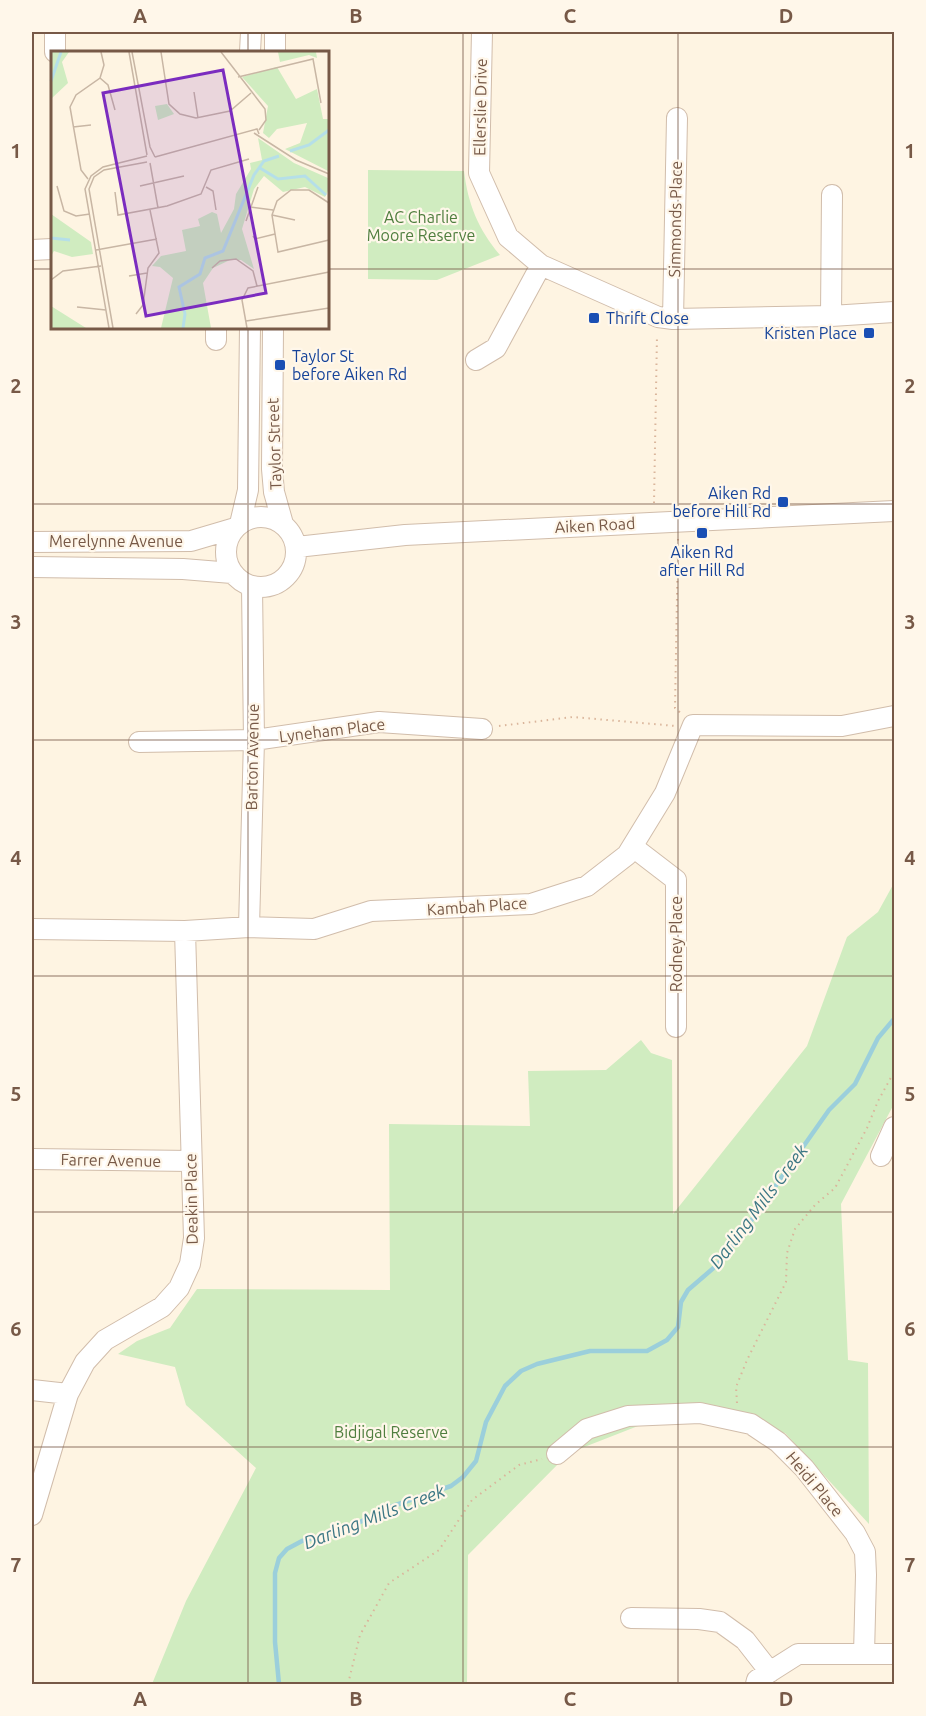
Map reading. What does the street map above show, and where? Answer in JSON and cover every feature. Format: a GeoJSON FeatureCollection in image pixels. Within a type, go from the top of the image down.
{"type":"FeatureCollection","features":[{"type":"Feature","properties":{"kind":"street"},"geometry":{"type":"LineString","coordinates":[[55,32],[55,51]]}},
{"type":"Feature","properties":{"kind":"street"},"geometry":{"type":"LineString","coordinates":[[250,51],[251,32]]}},
{"type":"Feature","properties":{"kind":"street"},"geometry":{"type":"LineString","coordinates":[[275,32],[275,51]]}},
{"type":"Feature","properties":{"kind":"street","name":"Ellerslie Drive"},"geometry":{"type":"LineString","coordinates":[[482,32],[479,172],[508,237],[541,265],[665,318],[831,316],[894,312]]}},
{"type":"Feature","properties":{"kind":"street","name":"Simmonds Place"},"geometry":{"type":"LineString","coordinates":[[665,318],[677,118]]}},
{"type":"Feature","properties":{"kind":"street"},"geometry":{"type":"LineString","coordinates":[[831,316],[832,195]]}},
{"type":"Feature","properties":{"kind":"street"},"geometry":{"type":"LineString","coordinates":[[32,250],[51,249]]}},
{"type":"Feature","properties":{"kind":"street"},"geometry":{"type":"LineString","coordinates":[[476,360],[496,348],[541,265]]}},
{"type":"Feature","properties":{"kind":"street","name":"Taylor Street"},"geometry":{"type":"LineString","coordinates":[[238,526],[248,490],[250,328]]}},
{"type":"Feature","properties":{"kind":"street","name":"Taylor Street"},"geometry":{"type":"LineString","coordinates":[[273,328],[272,469],[274,492],[283,524]]}},
{"type":"Feature","properties":{"kind":"street","name":"Aiken Road"},"geometry":{"type":"LineString","coordinates":[[297,547],[405,535],[894,511]]}},
{"type":"Feature","properties":{"kind":"street"},"geometry":{"type":"LineString","coordinates":[[261,517],[272,518],[283,524],[294,538],[297,547],[297,559],[293,570],[285,579],[264,588],[252,587],[241,582],[232,573],[227,562],[226,550],[229,538],[238,526],[250,518],[261,517]]}},
{"type":"Feature","properties":{"kind":"street","name":"Merelynne Avenue"},"geometry":{"type":"LineString","coordinates":[[32,542],[191,541],[214,536],[238,526]]}},
{"type":"Feature","properties":{"kind":"street","name":"Merelynne Avenue"},"geometry":{"type":"LineString","coordinates":[[32,567],[183,569],[232,573]]}},
{"type":"Feature","properties":{"kind":"street","name":"Barton Avenue"},"geometry":{"type":"LineString","coordinates":[[249,927],[254,740],[252,587]]}},
{"type":"Feature","properties":{"kind":"street"},"geometry":{"type":"LineString","coordinates":[[693,725],[842,726],[894,716]]}},
{"type":"Feature","properties":{"kind":"street","name":"Lyneham Place"},"geometry":{"type":"LineString","coordinates":[[139,742],[254,740],[379,722],[482,729]]}},
{"type":"Feature","properties":{"kind":"street","name":"Kambah Place"},"geometry":{"type":"LineString","coordinates":[[32,929],[185,931],[249,927],[314,929],[370,911],[531,904],[587,886],[627,855],[664,793],[693,725]]}},
{"type":"Feature","properties":{"kind":"street","name":"Rodney Place"},"geometry":{"type":"LineString","coordinates":[[633,847],[676,880],[676,1027]]}},
{"type":"Feature","properties":{"kind":"street","name":"Deakin Place"},"geometry":{"type":"LineString","coordinates":[[32,1515],[68,1394],[85,1362],[105,1340],[162,1306],[179,1288],[190,1264],[194,1238],[185,931]]}},
{"type":"Feature","properties":{"kind":"street"},"geometry":{"type":"LineString","coordinates":[[881,1156],[894,1127]]}},
{"type":"Feature","properties":{"kind":"street","name":"Farrer Avenue"},"geometry":{"type":"LineString","coordinates":[[32,1159],[191,1161]]}},
{"type":"Feature","properties":{"kind":"street"},"geometry":{"type":"LineString","coordinates":[[32,1390],[68,1394]]}},
{"type":"Feature","properties":{"kind":"street","name":"Heidi Place"},"geometry":{"type":"LineString","coordinates":[[557,1454],[587,1429],[628,1416],[700,1413],[751,1424],[778,1442],[804,1468],[855,1533],[865,1552],[864,1654]]}},
{"type":"Feature","properties":{"kind":"street"},"geometry":{"type":"LineString","coordinates":[[631,1618],[699,1619],[720,1622],[745,1640],[763,1678],[798,1654],[894,1654]]}},
{"type":"Feature","properties":{"kind":"path"},"geometry":{"type":"LineString","coordinates":[[654,503],[665,318]]}},
{"type":"Feature","properties":{"kind":"path"},"geometry":{"type":"LineString","coordinates":[[678,539],[675,708],[693,725]]}},
{"type":"Feature","properties":{"kind":"path"},"geometry":{"type":"LineString","coordinates":[[482,729],[573,717],[668,726],[693,725]]}},
{"type":"Feature","properties":{"kind":"path"},"geometry":{"type":"LineString","coordinates":[[737,1421],[736,1387],[786,1282],[787,1253],[795,1229],[815,1205],[836,1188],[894,1072]]}},
{"type":"Feature","properties":{"kind":"path"},"geometry":{"type":"LineString","coordinates":[[348,1684],[360,1635],[389,1583],[439,1550],[472,1500],[519,1465],[557,1454]]}},
{"type":"Feature","properties":{"kind":"green space","name":"AC Charlie Moore Reserve"},"geometry":{"type":"Polygon","coordinates":[[[368,170],[464,171],[475,216],[500,255],[437,280],[368,279],[368,170]]]}},
{"type":"Feature","properties":{"kind":"green space","name":"Bidjigal Reserve"},"geometry":{"type":"Polygon","coordinates":[[[894,883],[894,1104],[841,1204],[848,1360],[868,1363],[869,1524],[785,1433],[708,1417],[638,1426],[569,1453],[468,1555],[467,1684],[152,1684],[186,1601],[256,1468],[186,1405],[175,1367],[118,1354],[137,1341],[170,1328],[197,1289],[390,1290],[389,1124],[530,1126],[528,1071],[606,1070],[641,1040],[651,1053],[672,1060],[673,1214],[807,1046],[847,937],[878,912],[894,883]]]}},
{"type":"Feature","properties":{"kind":"waterway","name":"Darling Mills Creek"},"geometry":{"type":"LineString","coordinates":[[279,1684],[275,1642],[275,1573],[279,1558],[287,1549],[302,1541],[342,1531],[390,1507],[451,1486],[463,1477],[476,1461],[486,1422],[505,1386],[521,1371],[537,1364],[590,1351],[647,1351],[667,1340],[678,1327],[681,1302],[688,1290],[717,1265],[741,1235],[829,1110],[855,1084],[878,1038],[894,1019]]}},
{"type":"Feature","properties":{"kind":"place","name":"Thrift Close"},"geometry":{"type":"Point","coordinates":[594,318]}},
{"type":"Feature","properties":{"kind":"place","name":"Kristen Place"},"geometry":{"type":"Point","coordinates":[869,333]}},
{"type":"Feature","properties":{"kind":"place","name":"Taylor St before Aiken Rd"},"geometry":{"type":"Point","coordinates":[280,365]}},
{"type":"Feature","properties":{"kind":"place","name":"Aiken Rd before Hill Rd"},"geometry":{"type":"Point","coordinates":[783,502]}},
{"type":"Feature","properties":{"kind":"place","name":"Aiken Rd after Hill Rd"},"geometry":{"type":"Point","coordinates":[702,533]}}]}
